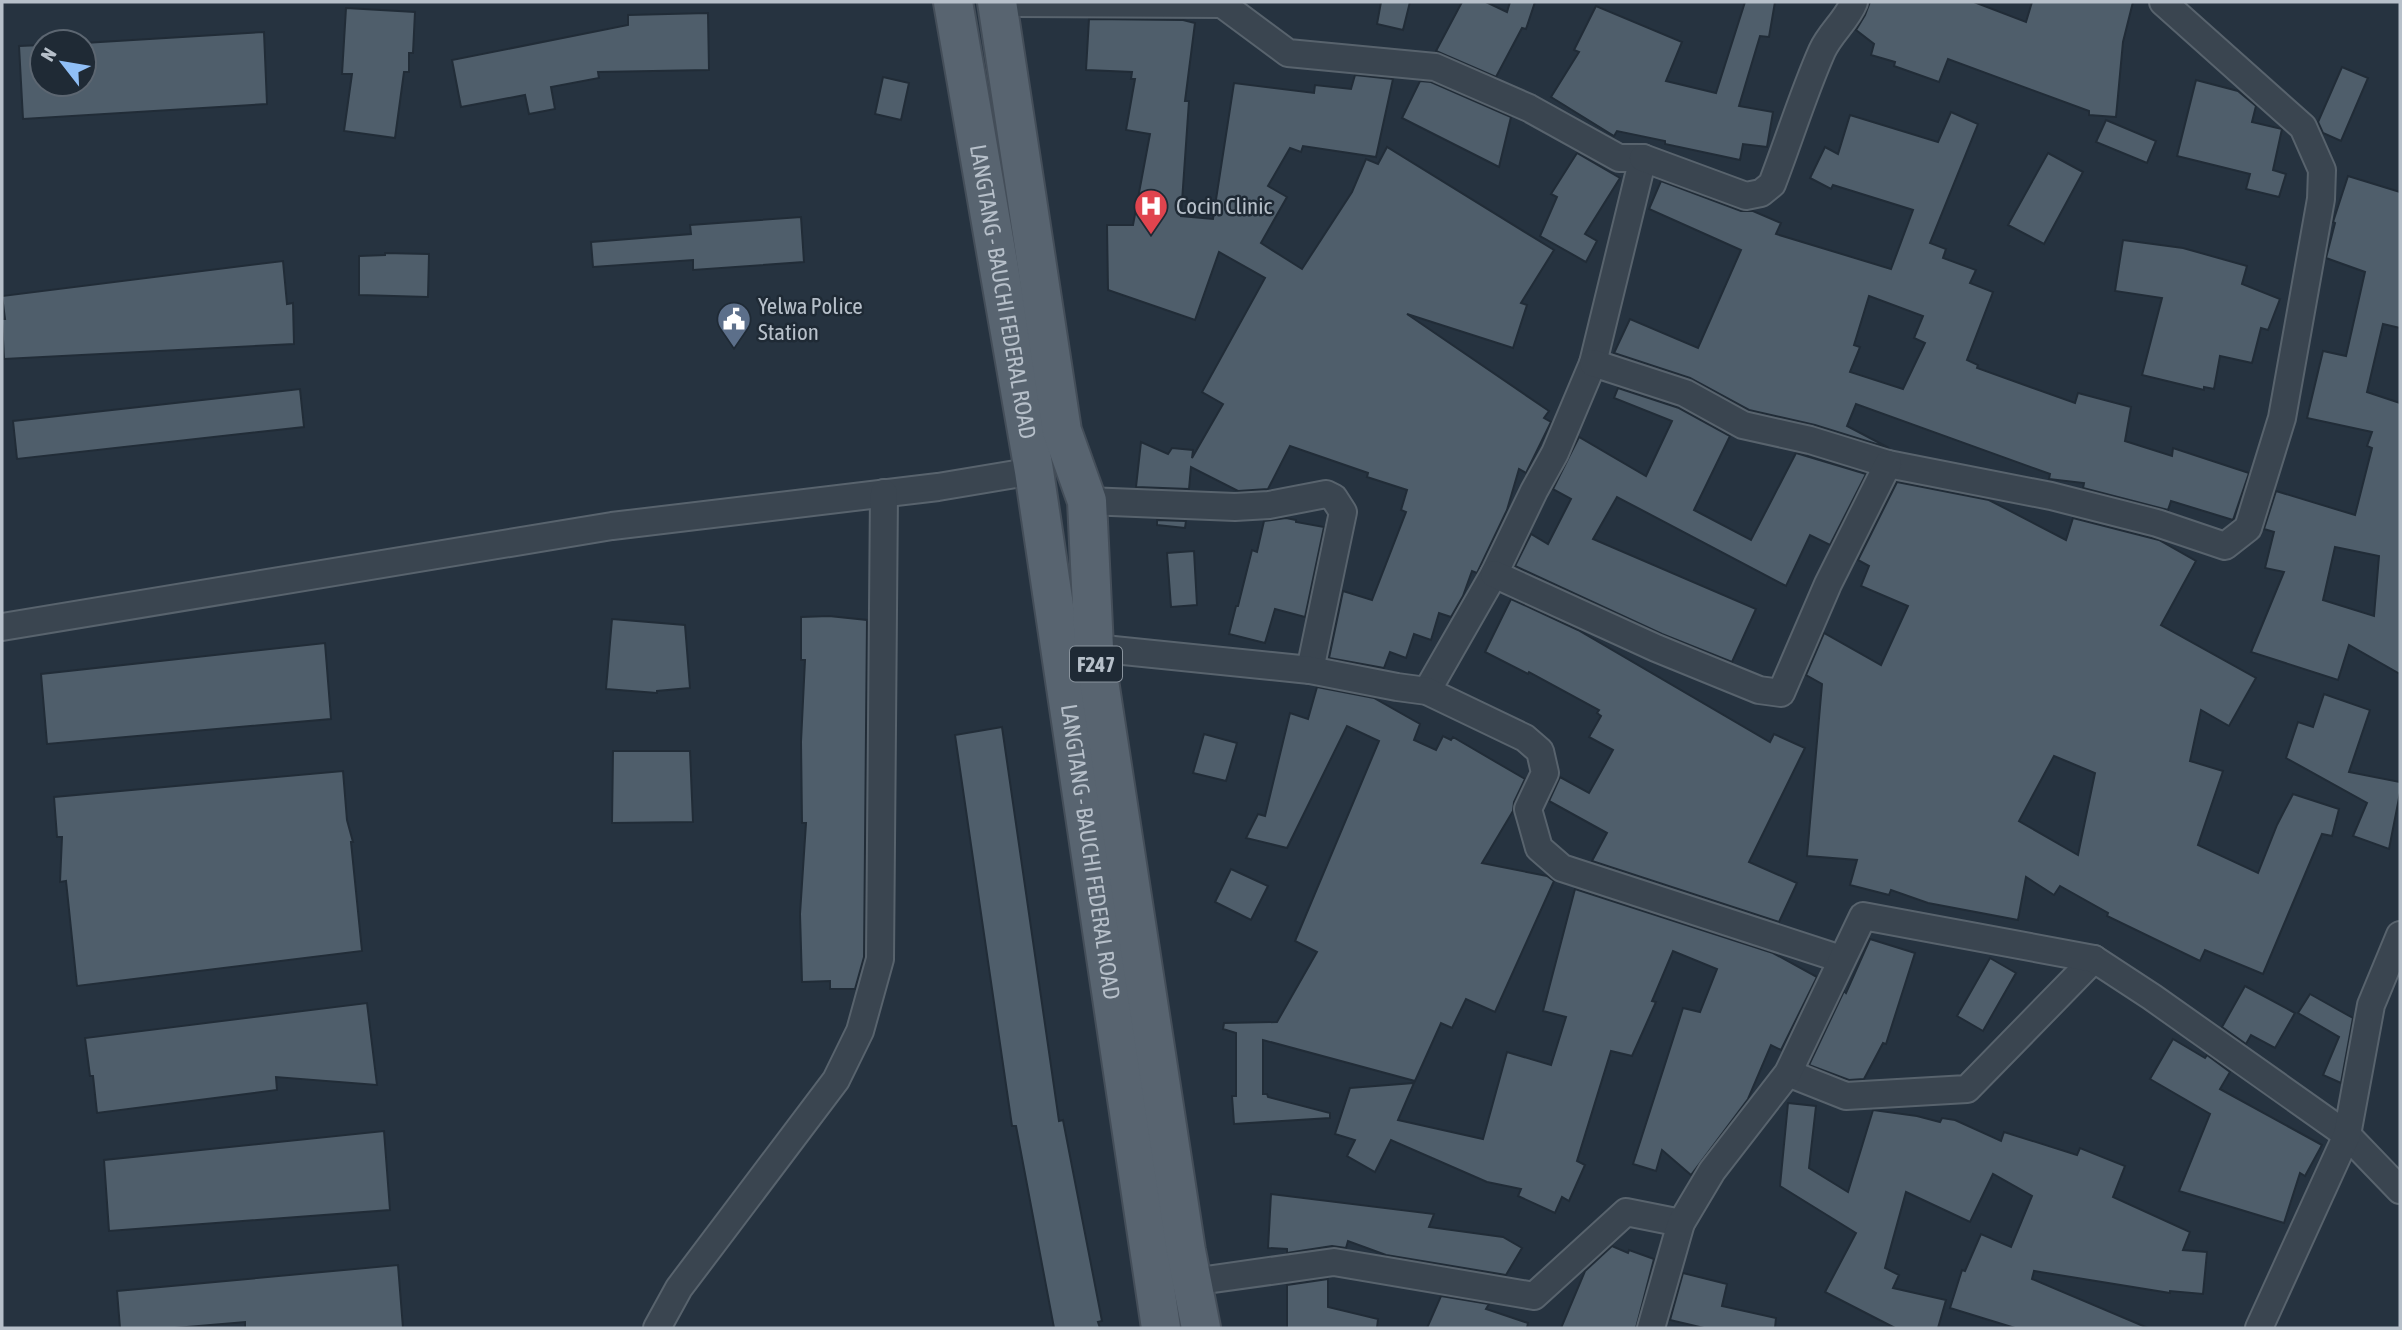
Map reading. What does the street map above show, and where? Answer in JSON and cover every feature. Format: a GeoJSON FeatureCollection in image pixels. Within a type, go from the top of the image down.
{"type":"FeatureCollection","features":[{"type":"Feature","properties":{"kind":"main road","name":"LANGTANG - BAUCHI FEDERAL ROAD"},"geometry":{"type":"LineString","coordinates":[[953,2],[1034,471],[1161,1328]]}},
{"type":"Feature","properties":{"kind":"main road","name":"F247"},"geometry":{"type":"LineString","coordinates":[[997,2],[1062,430],[1087,500],[1094,648],[1201,1328]]}},
{"type":"Feature","properties":{"kind":"street"},"geometry":{"type":"LineString","coordinates":[[997,2],[1226,3],[1288,53],[1435,67],[1529,108],[1619,158],[1643,159],[1746,196],[1761,193],[1772,184],[1823,49],[1835,28],[1850,13],[1854,2]]}},
{"type":"Feature","properties":{"kind":"street"},"geometry":{"type":"LineString","coordinates":[[1594,363],[1685,393],[1743,425],[1810,440],[1888,464],[2051,496],[2157,523],[2225,546],[2248,528],[2283,418],[2321,200],[2322,170],[2304,127],[2163,2]]}},
{"type":"Feature","properties":{"kind":"street"},"geometry":{"type":"LineString","coordinates":[[1427,691],[1494,574],[1555,453],[1594,363],[1643,159]]}},
{"type":"Feature","properties":{"kind":"street"},"geometry":{"type":"LineString","coordinates":[[1494,574],[1682,659],[1759,690],[1781,693],[1828,584],[1888,464]]}},
{"type":"Feature","properties":{"kind":"street"},"geometry":{"type":"LineString","coordinates":[[2,627],[612,526],[884,493],[1034,471]]}},
{"type":"Feature","properties":{"kind":"street"},"geometry":{"type":"LineString","coordinates":[[657,1328],[679,1289],[835,1080],[860,1031],[880,960],[884,493]]}},
{"type":"Feature","properties":{"kind":"street"},"geometry":{"type":"LineString","coordinates":[[1087,500],[1235,508],[1269,505],[1326,494],[1334,498],[1343,512],[1310,670]]}},
{"type":"Feature","properties":{"kind":"street"},"geometry":{"type":"LineString","coordinates":[[1094,648],[1310,670],[1427,691],[1525,738],[1541,751],[1545,773],[1528,808],[1539,848],[1562,868],[1841,959]]}},
{"type":"Feature","properties":{"kind":"street"},"geometry":{"type":"LineString","coordinates":[[1651,1328],[1681,1223],[1712,1171],[1788,1073],[1863,916],[2094,959],[2347,1135],[2400,1190]]}},
{"type":"Feature","properties":{"kind":"street"},"geometry":{"type":"LineString","coordinates":[[2259,1328],[2347,1135],[2371,1005],[2400,935]]}},
{"type":"Feature","properties":{"kind":"street"},"geometry":{"type":"LineString","coordinates":[[1788,1073],[1846,1096],[1967,1089],[2094,959]]}},
{"type":"Feature","properties":{"kind":"street"},"geometry":{"type":"LineString","coordinates":[[1192,1282],[1334,1262],[1534,1296],[1626,1212],[1681,1223]]}},
{"type":"Feature","properties":{"kind":"building"},"geometry":{"type":"Polygon","coordinates":[[[1381,2],[1410,2],[1403,30],[1377,24],[1381,2]]]}},
{"type":"Feature","properties":{"kind":"building"},"geometry":{"type":"Polygon","coordinates":[[[1462,2],[1486,2],[1507,12],[1510,2],[1535,2],[1526,29],[1522,28],[1496,77],[1436,51],[1462,2]]]}},
{"type":"Feature","properties":{"kind":"building"},"geometry":{"type":"Polygon","coordinates":[[[1745,2],[1775,2],[1769,37],[1760,36],[1739,106],[1773,112],[1767,147],[1743,144],[1740,160],[1617,131],[1614,136],[1551,97],[1579,52],[1574,50],[1596,6],[1682,42],[1666,81],[1716,93],[1745,2]]]}},
{"type":"Feature","properties":{"kind":"building"},"geometry":{"type":"Polygon","coordinates":[[[1870,2],[1974,2],[2026,22],[2032,2],[2133,2],[2123,42],[2116,117],[2089,115],[2089,111],[1948,59],[1939,82],[1894,66],[1895,62],[1871,55],[1874,44],[1856,30],[1870,2]]]}},
{"type":"Feature","properties":{"kind":"building"},"geometry":{"type":"Polygon","coordinates":[[[346,8],[415,12],[413,53],[409,53],[409,72],[404,72],[395,138],[344,131],[352,74],[342,74],[346,8]]]}},
{"type":"Feature","properties":{"kind":"building"},"geometry":{"type":"Polygon","coordinates":[[[708,13],[709,70],[598,72],[599,78],[551,87],[555,109],[529,114],[525,95],[461,107],[452,60],[628,25],[628,15],[708,13]]]}},
{"type":"Feature","properties":{"kind":"building"},"geometry":{"type":"Polygon","coordinates":[[[1089,19],[1183,20],[1195,23],[1185,101],[1189,101],[1181,216],[1213,219],[1234,83],[1314,93],[1315,85],[1351,89],[1355,75],[1393,79],[1376,157],[1303,146],[1301,152],[1290,148],[1268,186],[1287,197],[1261,243],[1302,269],[1352,192],[1366,159],[1378,164],[1387,147],[1554,250],[1521,303],[1527,305],[1513,348],[1407,314],[1549,411],[1544,418],[1551,422],[1526,473],[1519,469],[1507,510],[1477,573],[1472,571],[1463,596],[1451,617],[1439,613],[1431,640],[1414,634],[1406,658],[1390,652],[1384,668],[1329,658],[1343,591],[1372,600],[1406,512],[1401,510],[1407,490],[1367,477],[1368,473],[1290,446],[1268,489],[1238,491],[1191,467],[1189,489],[1136,487],[1141,442],[1168,454],[1172,448],[1193,450],[1192,458],[1223,404],[1202,392],[1265,278],[1219,252],[1195,320],[1108,290],[1107,225],[1133,225],[1150,134],[1126,130],[1135,79],[1131,79],[1132,72],[1086,70],[1089,19]]]}},
{"type":"Feature","properties":{"kind":"building"},"geometry":{"type":"Polygon","coordinates":[[[264,32],[267,104],[23,119],[19,46],[28,46],[28,98],[98,98],[98,42],[264,32]]]}},
{"type":"Feature","properties":{"kind":"building"},"geometry":{"type":"Polygon","coordinates":[[[2342,67],[2368,78],[2341,141],[2323,133],[2318,122],[2342,67]]]}},
{"type":"Feature","properties":{"kind":"building"},"geometry":{"type":"Polygon","coordinates":[[[883,77],[909,83],[901,120],[875,114],[883,77]]]}},
{"type":"Feature","properties":{"kind":"building"},"geometry":{"type":"Polygon","coordinates":[[[2196,80],[2238,91],[2256,106],[2252,122],[2282,129],[2273,170],[2286,174],[2279,197],[2246,189],[2250,174],[2177,156],[2196,80]]]}},
{"type":"Feature","properties":{"kind":"building"},"geometry":{"type":"Polygon","coordinates":[[[1420,81],[1431,82],[1511,117],[1499,167],[1402,118],[1420,81]]]}},
{"type":"Feature","properties":{"kind":"building"},"geometry":{"type":"Polygon","coordinates":[[[1951,112],[1978,124],[1930,243],[1946,249],[1943,258],[1976,270],[1970,283],[1993,292],[1967,360],[1978,365],[1977,368],[2075,403],[2078,393],[2131,407],[2125,441],[2172,456],[2173,448],[2249,473],[2233,520],[2171,501],[2168,510],[2083,488],[2084,483],[2049,479],[2050,474],[1856,404],[1847,426],[1889,448],[1815,425],[1749,410],[1690,378],[1614,353],[1630,319],[1698,348],[1741,250],[1649,209],[1661,181],[1781,223],[1776,234],[1891,269],[1913,210],[1833,185],[1831,189],[1810,178],[1825,147],[1838,154],[1850,115],[1938,142],[1951,112]],[[1869,296],[1854,345],[1860,347],[1850,372],[1903,389],[1925,343],[1914,338],[1923,316],[1869,296]]]}},
{"type":"Feature","properties":{"kind":"building"},"geometry":{"type":"Polygon","coordinates":[[[2106,120],[2156,141],[2147,163],[2096,142],[2106,120]]]}},
{"type":"Feature","properties":{"kind":"building"},"geometry":{"type":"Polygon","coordinates":[[[1577,153],[1620,178],[1585,234],[1597,241],[1586,262],[1540,236],[1557,197],[1551,194],[1577,153]]]}},
{"type":"Feature","properties":{"kind":"building"},"geometry":{"type":"Polygon","coordinates":[[[2048,153],[2083,172],[2044,244],[2008,225],[2048,153]]]}},
{"type":"Feature","properties":{"kind":"building"},"geometry":{"type":"Polygon","coordinates":[[[2348,176],[2400,192],[2400,328],[2383,324],[2367,392],[2400,403],[2400,674],[2349,645],[2338,680],[2251,652],[2284,572],[2265,568],[2274,532],[2264,529],[2276,491],[2355,515],[2372,448],[2367,446],[2372,432],[2307,418],[2323,351],[2346,356],[2365,272],[2326,258],[2335,223],[2333,222],[2348,176]],[[2335,547],[2323,600],[2374,616],[2379,556],[2335,547]]]}},
{"type":"Feature","properties":{"kind":"building"},"geometry":{"type":"Polygon","coordinates":[[[801,217],[804,262],[693,270],[693,260],[593,267],[591,242],[691,234],[690,225],[801,217]]]}},
{"type":"Feature","properties":{"kind":"building"},"geometry":{"type":"Polygon","coordinates":[[[2123,240],[2183,248],[2247,266],[2242,284],[2280,299],[2268,330],[2261,328],[2252,363],[2220,356],[2214,389],[2204,387],[2204,390],[2142,375],[2162,298],[2115,291],[2123,240]]]}},
{"type":"Feature","properties":{"kind":"building"},"geometry":{"type":"Polygon","coordinates":[[[385,253],[429,254],[428,297],[359,295],[359,256],[385,253]]]}},
{"type":"Feature","properties":{"kind":"building"},"geometry":{"type":"Polygon","coordinates":[[[283,261],[287,304],[293,303],[294,344],[4,359],[2,319],[5,319],[2,296],[283,261]]]}},
{"type":"Feature","properties":{"kind":"building"},"geometry":{"type":"Polygon","coordinates":[[[1618,388],[1679,408],[1730,436],[1694,510],[1751,540],[1796,453],[1866,474],[1830,545],[1810,535],[1786,586],[1617,497],[1593,539],[1756,609],[1732,662],[1662,634],[1515,566],[1531,534],[1548,544],[1571,499],[1553,489],[1579,437],[1646,476],[1672,421],[1614,398],[1618,388]]]}},
{"type":"Feature","properties":{"kind":"building"},"geometry":{"type":"Polygon","coordinates":[[[300,389],[304,427],[17,459],[13,421],[300,389]]]}},
{"type":"Feature","properties":{"kind":"building"},"geometry":{"type":"Polygon","coordinates":[[[1897,482],[1989,500],[2066,540],[2073,518],[2159,540],[2196,561],[2161,625],[2256,678],[2229,726],[2201,710],[2190,761],[2223,771],[2198,845],[2258,873],[2293,794],[2339,809],[2332,836],[2322,834],[2263,974],[2205,950],[2200,961],[2107,916],[2108,913],[2060,886],[2054,895],[2026,877],[2018,920],[1928,903],[1891,890],[1889,895],[1850,885],[1857,860],[1807,856],[1822,684],[1806,675],[1824,633],[1881,665],[1908,606],[1861,586],[1869,566],[1858,560],[1897,482]],[[2054,756],[2019,821],[2078,855],[2095,773],[2054,756]]]}},
{"type":"Feature","properties":{"kind":"building"},"geometry":{"type":"Polygon","coordinates":[[[1286,518],[1324,527],[1305,617],[1275,609],[1265,643],[1229,634],[1252,550],[1257,552],[1264,521],[1286,518]]]}},
{"type":"Feature","properties":{"kind":"building"},"geometry":{"type":"Polygon","coordinates":[[[1157,520],[1186,521],[1185,528],[1157,525],[1157,520]]]}},
{"type":"Feature","properties":{"kind":"building"},"geometry":{"type":"Polygon","coordinates":[[[1194,551],[1197,605],[1171,607],[1167,553],[1194,551]]]}},
{"type":"Feature","properties":{"kind":"building"},"geometry":{"type":"Polygon","coordinates":[[[1511,599],[1578,630],[1770,742],[1774,734],[1805,748],[1749,862],[1797,883],[1779,922],[1592,861],[1607,833],[1549,801],[1560,777],[1589,793],[1613,750],[1589,737],[1601,716],[1597,713],[1599,710],[1529,672],[1528,674],[1485,652],[1511,599]]]}},
{"type":"Feature","properties":{"kind":"building"},"geometry":{"type":"Polygon","coordinates":[[[829,616],[867,620],[864,957],[855,989],[830,989],[830,981],[802,982],[800,914],[806,823],[802,823],[801,742],[805,660],[801,660],[801,617],[829,616]]]}},
{"type":"Feature","properties":{"kind":"building"},"geometry":{"type":"Polygon","coordinates":[[[612,619],[685,625],[690,688],[657,693],[606,689],[612,619]]]}},
{"type":"Feature","properties":{"kind":"building"},"geometry":{"type":"Polygon","coordinates":[[[325,643],[331,719],[47,744],[41,674],[325,643]]]}},
{"type":"Feature","properties":{"kind":"building"},"geometry":{"type":"Polygon","coordinates":[[[1317,687],[1374,698],[1420,724],[1414,740],[1436,750],[1443,736],[1451,740],[1453,737],[1525,779],[1514,802],[1513,811],[1482,863],[1547,876],[1554,881],[1495,1012],[1466,999],[1452,1028],[1441,1023],[1415,1081],[1263,1040],[1263,1094],[1330,1113],[1330,1118],[1234,1124],[1232,1096],[1236,1096],[1236,1033],[1223,1029],[1224,1023],[1277,1022],[1317,952],[1295,941],[1379,741],[1347,726],[1287,848],[1246,838],[1258,814],[1265,816],[1290,713],[1308,719],[1317,687]]]}},
{"type":"Feature","properties":{"kind":"building"},"geometry":{"type":"Polygon","coordinates":[[[2324,694],[2370,710],[2349,772],[2400,782],[2389,849],[2353,836],[2367,803],[2286,758],[2298,722],[2313,727],[2324,694]]]}},
{"type":"Feature","properties":{"kind":"building"},"geometry":{"type":"Polygon","coordinates":[[[1002,727],[1059,1121],[1063,1120],[1102,1321],[1098,1322],[1100,1328],[1054,1328],[1016,1126],[1012,1126],[955,735],[1002,727]]]}},
{"type":"Feature","properties":{"kind":"building"},"geometry":{"type":"Polygon","coordinates":[[[1204,734],[1237,743],[1226,781],[1193,773],[1204,734]]]}},
{"type":"Feature","properties":{"kind":"building"},"geometry":{"type":"Polygon","coordinates":[[[613,751],[690,751],[693,822],[612,823],[613,751]]]}},
{"type":"Feature","properties":{"kind":"building"},"geometry":{"type":"Polygon","coordinates":[[[343,771],[347,820],[353,842],[362,951],[77,986],[66,881],[60,882],[62,837],[57,837],[54,797],[343,771]]]}},
{"type":"Feature","properties":{"kind":"building"},"geometry":{"type":"Polygon","coordinates":[[[1231,869],[1268,886],[1251,920],[1215,902],[1231,869]]]}},
{"type":"Feature","properties":{"kind":"building"},"geometry":{"type":"Polygon","coordinates":[[[1575,889],[1773,953],[1817,977],[1781,1050],[1771,1045],[1748,1099],[1691,1175],[1662,1150],[1656,1171],[1633,1164],[1683,1008],[1700,1012],[1717,969],[1673,951],[1652,1001],[1656,1002],[1632,1056],[1611,1051],[1577,1161],[1585,1165],[1569,1201],[1562,1197],[1555,1213],[1518,1196],[1521,1189],[1487,1182],[1391,1140],[1375,1172],[1347,1156],[1355,1140],[1335,1134],[1350,1088],[1414,1083],[1398,1120],[1483,1139],[1507,1052],[1551,1065],[1566,1017],[1543,1011],[1575,889]]]}},
{"type":"Feature","properties":{"kind":"building"},"geometry":{"type":"Polygon","coordinates":[[[1870,939],[1915,953],[1886,1044],[1883,1043],[1864,1079],[1849,1080],[1809,1065],[1870,939]]]}},
{"type":"Feature","properties":{"kind":"building"},"geometry":{"type":"Polygon","coordinates":[[[1990,958],[2016,973],[1983,1031],[1957,1016],[1990,958]]]}},
{"type":"Feature","properties":{"kind":"building"},"geometry":{"type":"Polygon","coordinates":[[[2245,986],[2295,1013],[2275,1048],[2251,1035],[2246,1044],[2222,1027],[2245,986]]]}},
{"type":"Feature","properties":{"kind":"building"},"geometry":{"type":"Polygon","coordinates":[[[2310,994],[2353,1018],[2341,1083],[2323,1075],[2339,1037],[2298,1013],[2310,994]]]}},
{"type":"Feature","properties":{"kind":"building"},"geometry":{"type":"Polygon","coordinates":[[[367,1003],[377,1085],[276,1077],[277,1090],[97,1113],[85,1038],[367,1003]]]}},
{"type":"Feature","properties":{"kind":"building"},"geometry":{"type":"Polygon","coordinates":[[[2173,1039],[2205,1058],[2207,1055],[2230,1072],[2220,1089],[2322,1145],[2305,1176],[2300,1173],[2284,1223],[2179,1191],[2210,1114],[2150,1079],[2173,1039]]]}},
{"type":"Feature","properties":{"kind":"building"},"geometry":{"type":"Polygon","coordinates":[[[1788,1103],[1816,1106],[1809,1168],[1848,1192],[1873,1110],[1940,1122],[1942,1118],[1955,1120],[2001,1141],[2004,1132],[2077,1155],[2080,1148],[2125,1166],[2113,1197],[2190,1232],[2183,1250],[2207,1252],[2203,1294],[2170,1293],[2034,1271],[2032,1279],[2148,1328],[2015,1328],[1950,1308],[1962,1270],[1965,1271],[1981,1234],[2011,1247],[2032,1196],[1993,1174],[1970,1222],[1906,1192],[1885,1268],[1899,1275],[1893,1288],[1946,1300],[1938,1328],[1895,1328],[1825,1292],[1856,1233],[1780,1186],[1788,1103]]]}},
{"type":"Feature","properties":{"kind":"building"},"geometry":{"type":"Polygon","coordinates":[[[384,1131],[390,1210],[109,1231],[104,1160],[384,1131]]]}},
{"type":"Feature","properties":{"kind":"building"},"geometry":{"type":"Polygon","coordinates":[[[1271,1194],[1434,1214],[1429,1227],[1503,1237],[1522,1248],[1506,1275],[1386,1255],[1348,1241],[1346,1248],[1332,1246],[1287,1253],[1287,1249],[1268,1248],[1271,1194]]]}},
{"type":"Feature","properties":{"kind":"building"},"geometry":{"type":"Polygon","coordinates":[[[1612,1246],[1654,1259],[1636,1328],[1561,1328],[1585,1271],[1612,1246]]]}},
{"type":"Feature","properties":{"kind":"building"},"geometry":{"type":"Polygon","coordinates":[[[398,1265],[403,1328],[245,1328],[245,1322],[175,1328],[120,1328],[117,1291],[398,1265]]]}},
{"type":"Feature","properties":{"kind":"building"},"geometry":{"type":"Polygon","coordinates":[[[1683,1273],[1727,1284],[1722,1306],[1776,1318],[1775,1328],[1704,1328],[1670,1320],[1683,1273]]]}},
{"type":"Feature","properties":{"kind":"building"},"geometry":{"type":"Polygon","coordinates":[[[1328,1279],[1328,1307],[1378,1319],[1377,1328],[1287,1328],[1287,1285],[1328,1279]]]}},
{"type":"Feature","properties":{"kind":"building"},"geometry":{"type":"Polygon","coordinates":[[[1441,1296],[1489,1304],[1486,1309],[1528,1323],[1527,1328],[1427,1328],[1441,1296]]]}},
{"type":"Feature","properties":{"kind":"place","name":"Cocin Clinic"},"geometry":{"type":"Point","coordinates":[1151,236]}},
{"type":"Feature","properties":{"kind":"place","name":"Yelwa Police Station"},"geometry":{"type":"Point","coordinates":[734,349]}}]}
